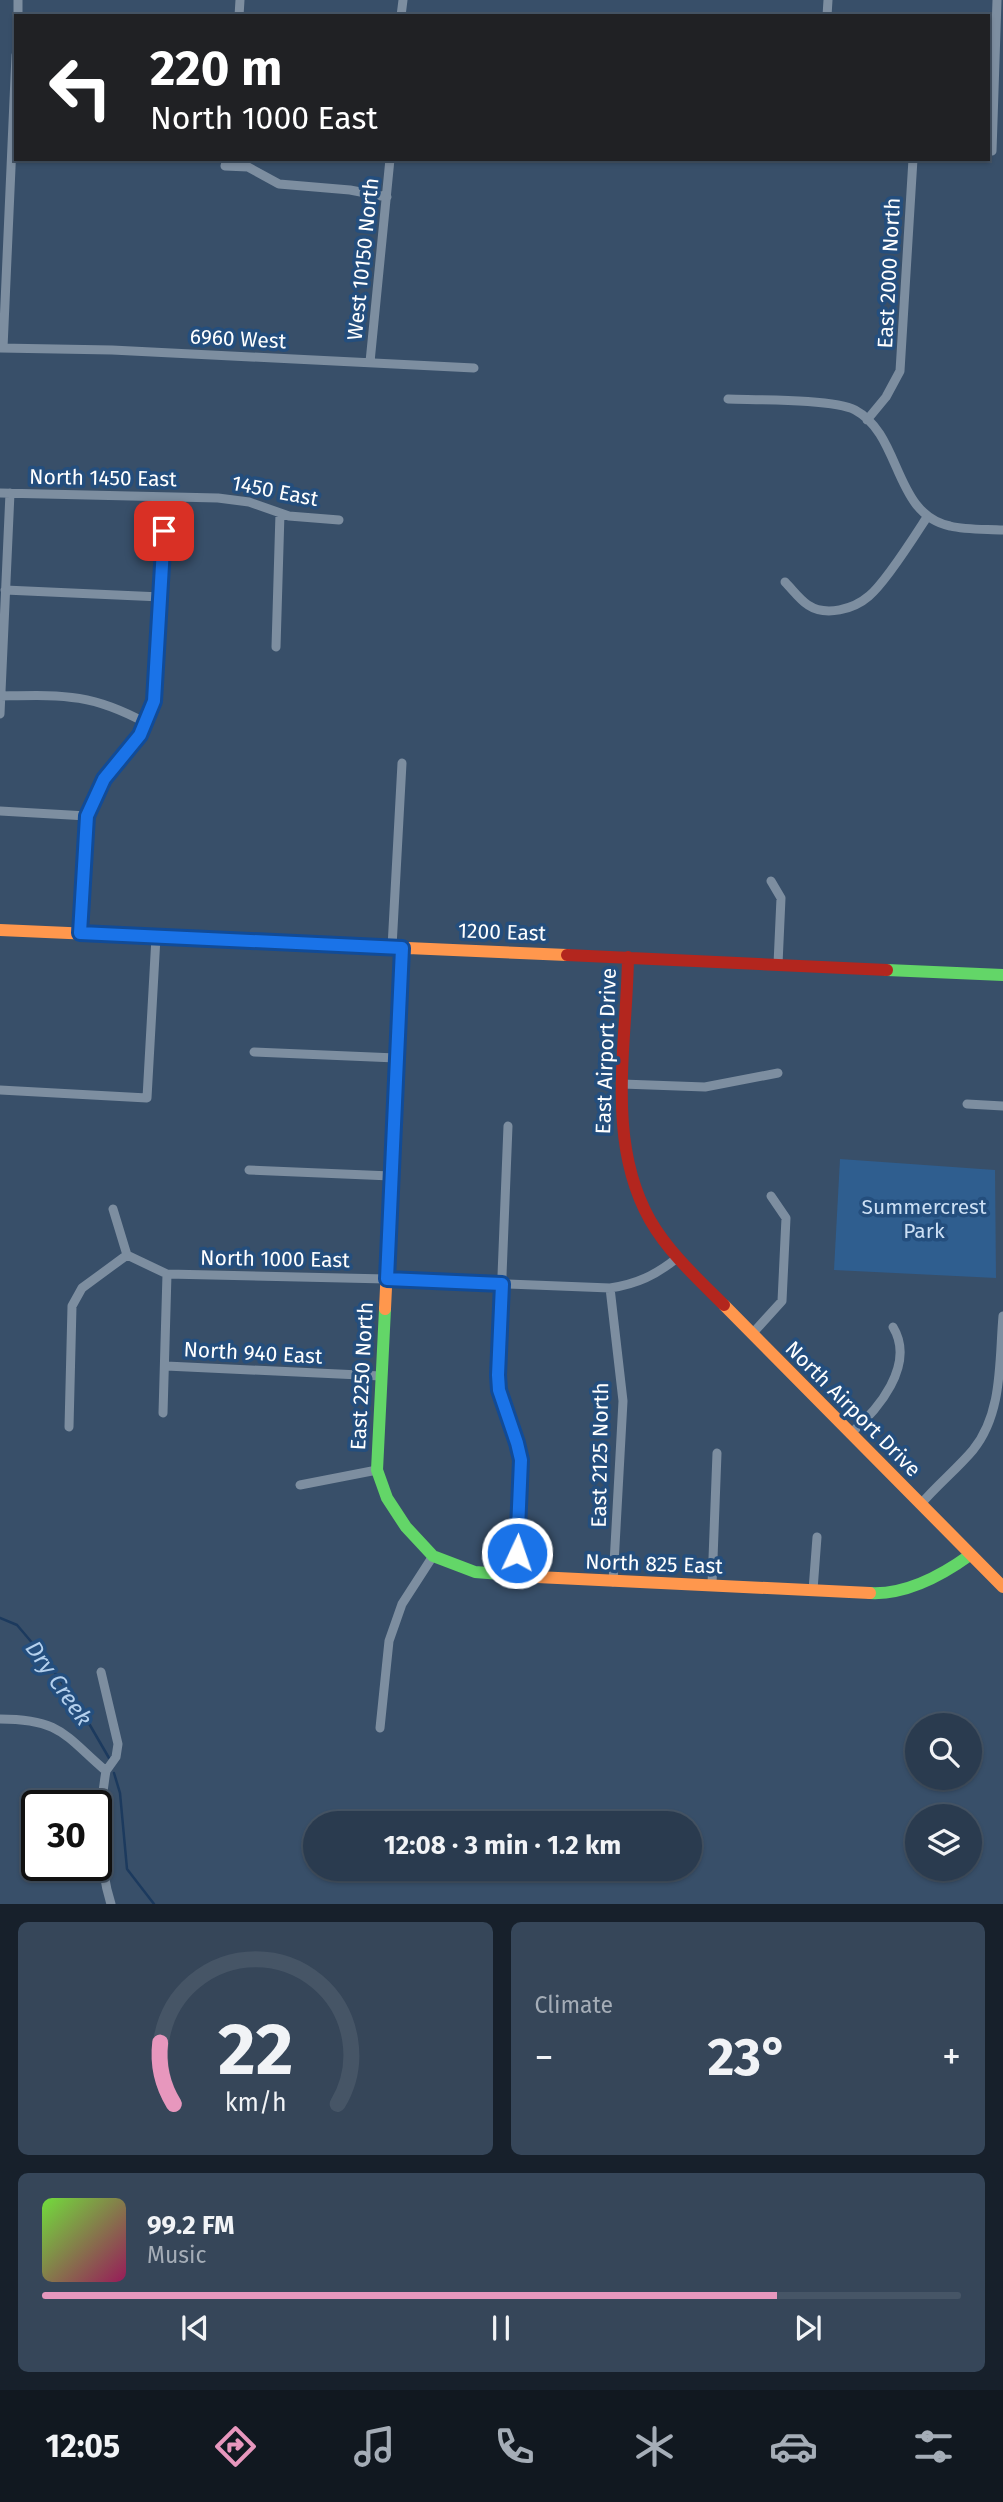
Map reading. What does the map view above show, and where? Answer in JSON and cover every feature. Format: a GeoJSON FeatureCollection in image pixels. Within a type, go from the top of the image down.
{"type":"FeatureCollection","features":[{"type":"Feature","properties":{"kind":"street"},"geometry":{"type":"LineString","coordinates":[[997,0],[990,150],[1003,151]]}},
{"type":"Feature","properties":{"kind":"street"},"geometry":{"type":"LineString","coordinates":[[1,348],[5,176],[14,77]]}},
{"type":"Feature","properties":{"kind":"street","name":"West 10150 North"},"geometry":{"type":"LineString","coordinates":[[370,362],[390,161]]}},
{"type":"Feature","properties":{"kind":"street","name":"East 2000 North"},"geometry":{"type":"LineString","coordinates":[[867,420],[886,397],[900,371],[913,161]]}},
{"type":"Feature","properties":{"kind":"street"},"geometry":{"type":"LineString","coordinates":[[226,162],[248,167],[279,184],[350,190],[387,197]]}},
{"type":"Feature","properties":{"kind":"street","name":"6960 West"},"geometry":{"type":"LineString","coordinates":[[1,348],[474,368]]}},
{"type":"Feature","properties":{"kind":"street"},"geometry":{"type":"LineString","coordinates":[[728,399],[837,405],[858,411],[878,431],[907,490],[927,517],[949,526],[1003,530]]}},
{"type":"Feature","properties":{"kind":"street"},"geometry":{"type":"LineString","coordinates":[[0,714],[5,590],[5,493]]}},
{"type":"Feature","properties":{"kind":"street","name":"North 1450 East"},"geometry":{"type":"LineString","coordinates":[[5,493],[204,498]]}},
{"type":"Feature","properties":{"kind":"street"},"geometry":{"type":"LineString","coordinates":[[80,933],[87,816],[104,779],[133,746],[154,701],[166,497]]}},
{"type":"Feature","properties":{"kind":"street","name":"1450 East"},"geometry":{"type":"LineString","coordinates":[[204,498],[236,500],[280,513],[339,520]]}},
{"type":"Feature","properties":{"kind":"street"},"geometry":{"type":"LineString","coordinates":[[275,647],[280,513]]}},
{"type":"Feature","properties":{"kind":"street"},"geometry":{"type":"LineString","coordinates":[[785,582],[806,605],[820,611],[849,607],[862,601],[876,589],[927,517]]}},
{"type":"Feature","properties":{"kind":"street"},"geometry":{"type":"LineString","coordinates":[[5,590],[161,597]]}},
{"type":"Feature","properties":{"kind":"street"},"geometry":{"type":"LineString","coordinates":[[1,696],[87,698],[121,709],[146,723]]}},
{"type":"Feature","properties":{"kind":"street"},"geometry":{"type":"LineString","coordinates":[[397,947],[402,763]]}},
{"type":"Feature","properties":{"kind":"street"},"geometry":{"type":"LineString","coordinates":[[0,811],[87,816]]}},
{"type":"Feature","properties":{"kind":"street"},"geometry":{"type":"LineString","coordinates":[[771,881],[781,898],[778,964]]}},
{"type":"Feature","properties":{"kind":"street","name":"1200 East"},"geometry":{"type":"LineString","coordinates":[[0,930],[1003,975]]}},
{"type":"Feature","properties":{"kind":"street"},"geometry":{"type":"LineString","coordinates":[[0,1090],[147,1098],[156,937]]}},
{"type":"Feature","properties":{"kind":"street","name":"East 2250 North"},"geometry":{"type":"LineString","coordinates":[[377,1470],[396,1058],[397,947]]}},
{"type":"Feature","properties":{"kind":"street","name":"East Airport Drive"},"geometry":{"type":"LineString","coordinates":[[628,957],[621,1137],[631,1179],[652,1226],[677,1258]]}},
{"type":"Feature","properties":{"kind":"street"},"geometry":{"type":"LineString","coordinates":[[254,1052],[396,1058]]}},
{"type":"Feature","properties":{"kind":"street"},"geometry":{"type":"LineString","coordinates":[[622,1084],[705,1087],[778,1073]]}},
{"type":"Feature","properties":{"kind":"street"},"geometry":{"type":"LineString","coordinates":[[967,1104],[1003,1106]]}},
{"type":"Feature","properties":{"kind":"street"},"geometry":{"type":"LineString","coordinates":[[508,1126],[498,1375],[499,1390],[521,1460],[516,1577]]}},
{"type":"Feature","properties":{"kind":"street"},"geometry":{"type":"LineString","coordinates":[[249,1170],[391,1176]]}},
{"type":"Feature","properties":{"kind":"street"},"geometry":{"type":"LineString","coordinates":[[752,1334],[782,1300],[786,1218],[771,1196]]}},
{"type":"Feature","properties":{"kind":"street"},"geometry":{"type":"LineString","coordinates":[[69,1427],[72,1306],[82,1288],[127,1255],[113,1209]]}},
{"type":"Feature","properties":{"kind":"street","name":"North 1000 East"},"geometry":{"type":"LineString","coordinates":[[127,1255],[167,1275],[387,1279],[610,1288],[632,1285],[649,1278],[677,1258]]}},
{"type":"Feature","properties":{"kind":"street","name":"North Airport Drive"},"geometry":{"type":"LineString","coordinates":[[677,1258],[1003,1587]]}},
{"type":"Feature","properties":{"kind":"street"},"geometry":{"type":"LineString","coordinates":[[163,1413],[167,1275]]}},
{"type":"Feature","properties":{"kind":"street","name":"East 2125 North"},"geometry":{"type":"LineString","coordinates":[[610,1288],[623,1401],[613,1582]]}},
{"type":"Feature","properties":{"kind":"street"},"geometry":{"type":"LineString","coordinates":[[921,1504],[996,1420],[1003,1316]]}},
{"type":"Feature","properties":{"kind":"street"},"geometry":{"type":"LineString","coordinates":[[850,1434],[882,1403],[894,1378],[900,1338],[893,1327]]}},
{"type":"Feature","properties":{"kind":"street","name":"North 940 East"},"geometry":{"type":"LineString","coordinates":[[166,1366],[381,1376]]}},
{"type":"Feature","properties":{"kind":"street"},"geometry":{"type":"LineString","coordinates":[[712,1585],[718,1453]]}},
{"type":"Feature","properties":{"kind":"street"},"geometry":{"type":"LineString","coordinates":[[300,1485],[377,1470]]}},
{"type":"Feature","properties":{"kind":"street","name":"North 825 East"},"geometry":{"type":"LineString","coordinates":[[377,1470],[387,1498],[406,1527],[433,1556],[475,1572],[516,1577],[888,1594],[942,1575],[970,1555]]}},
{"type":"Feature","properties":{"kind":"street"},"geometry":{"type":"LineString","coordinates":[[813,1590],[817,1537]]}},
{"type":"Feature","properties":{"kind":"street"},"geometry":{"type":"LineString","coordinates":[[380,1728],[389,1641],[401,1604],[433,1556]]}},
{"type":"Feature","properties":{"kind":"street"},"geometry":{"type":"LineString","coordinates":[[101,1672],[118,1744],[116,1756],[106,1771],[103,1853],[110,1903]]}},
{"type":"Feature","properties":{"kind":"street"},"geometry":{"type":"LineString","coordinates":[[0,1719],[35,1721],[57,1728],[81,1746],[94,1762],[106,1771]]}},
{"type":"Feature","properties":{"kind":"green space","name":"Summercrest Park"},"geometry":{"type":"Polygon","coordinates":[[[840,1159],[995,1170],[996,1278],[834,1270],[840,1159]]]}},
{"type":"Feature","properties":{"kind":"waterway","name":"Dry Creek"},"geometry":{"type":"LineString","coordinates":[[0,1618],[17,1625],[40,1652],[80,1708],[109,1758]]}},
{"type":"Feature","properties":{"kind":"waterway","name":"Dry Creek"},"geometry":{"type":"LineString","coordinates":[[114,1773],[120,1793],[127,1869],[154,1904]]}},
{"type":"Feature","properties":{"kind":"traffic: fast"},"geometry":{"type":"LineString","coordinates":[[887,970],[1003,975]]}},
{"type":"Feature","properties":{"kind":"traffic: fast"},"geometry":{"type":"LineString","coordinates":[[385,1309],[377,1470],[387,1498],[406,1527],[433,1556],[475,1572],[537,1577]]}},
{"type":"Feature","properties":{"kind":"traffic: fast"},"geometry":{"type":"LineString","coordinates":[[870,1593],[897,1591],[923,1583],[970,1555]]}},
{"type":"Feature","properties":{"kind":"traffic: slow"},"geometry":{"type":"LineString","coordinates":[[0,930],[567,955]]}},
{"type":"Feature","properties":{"kind":"traffic: slow"},"geometry":{"type":"LineString","coordinates":[[385,1309],[402,948]]}},
{"type":"Feature","properties":{"kind":"traffic: slow"},"geometry":{"type":"LineString","coordinates":[[724,1305],[1003,1587]]}},
{"type":"Feature","properties":{"kind":"traffic: slow"},"geometry":{"type":"LineString","coordinates":[[537,1577],[870,1593]]}},
{"type":"Feature","properties":{"kind":"traffic: jam"},"geometry":{"type":"LineString","coordinates":[[567,955],[887,970]]}},
{"type":"Feature","properties":{"kind":"traffic: jam"},"geometry":{"type":"LineString","coordinates":[[628,957],[622,1091],[627,1157],[636,1189],[650,1220],[684,1265],[724,1305]]}},
{"type":"Feature","properties":{"kind":"route"},"geometry":{"type":"LineString","coordinates":[[164,531],[154,701],[140,735],[104,779],[91,803],[84,830],[80,933],[402,948],[387,1279],[502,1284],[499,1390],[521,1460],[517,1553]]}}]}
